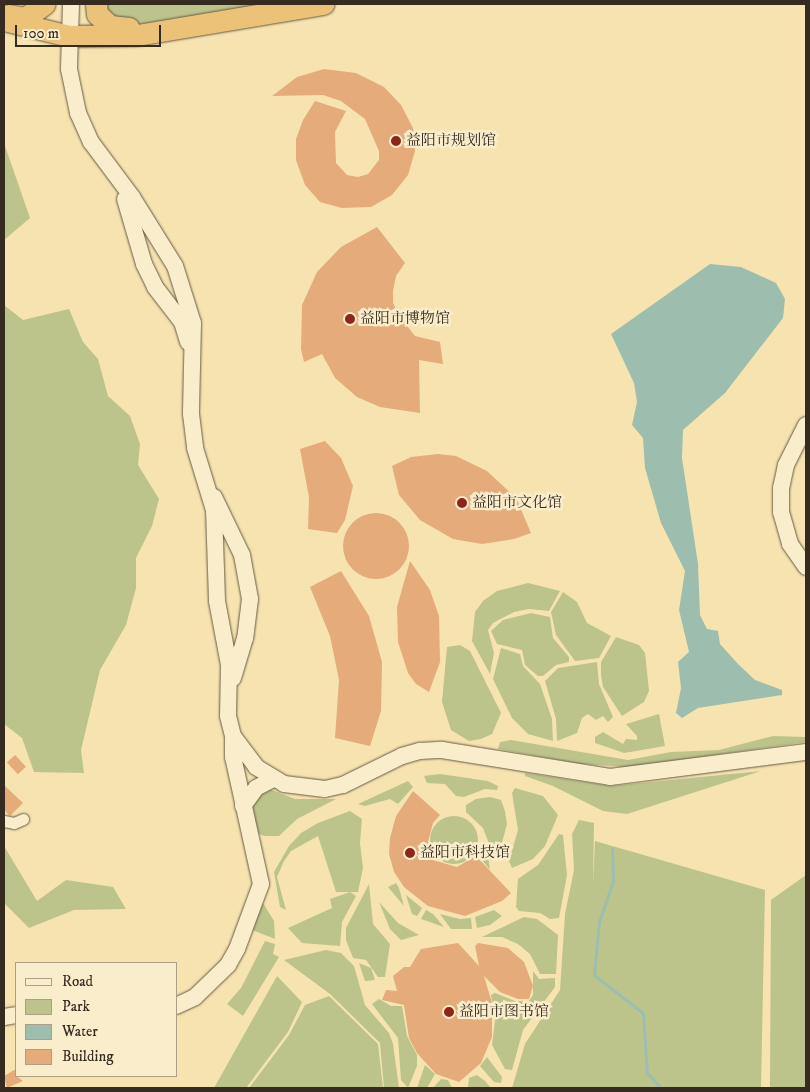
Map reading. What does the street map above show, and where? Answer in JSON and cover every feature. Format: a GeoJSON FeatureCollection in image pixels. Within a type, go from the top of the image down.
{"type":"FeatureCollection","features":[{"type":"Feature","properties":{"kind":"highway"},"geometry":{"type":"LineString","coordinates":[[4,14],[24,18],[44,4]]}},
{"type":"Feature","properties":{"kind":"highway"},"geometry":{"type":"LineString","coordinates":[[96,4],[97,14],[110,26],[189,28]]}},
{"type":"Feature","properties":{"kind":"highway"},"geometry":{"type":"LineString","coordinates":[[4,20],[69,36],[137,35],[189,28],[323,4]]}},
{"type":"Feature","properties":{"kind":"street"},"geometry":{"type":"LineString","coordinates":[[71,4],[69,69],[78,113],[91,142],[175,266],[193,323],[191,414],[195,448],[214,510],[215,573],[229,665],[228,716],[233,736],[232,757],[261,884],[237,949],[228,965],[213,982],[178,1005]]}},
{"type":"Feature","properties":{"kind":"street"},"geometry":{"type":"LineString","coordinates":[[106,163],[133,218],[144,264],[155,287],[182,322],[193,361]]}},
{"type":"Feature","properties":{"kind":"street"},"geometry":{"type":"LineString","coordinates":[[806,425],[786,465],[781,488],[781,512],[790,544],[806,567]]}},
{"type":"Feature","properties":{"kind":"street"},"geometry":{"type":"LineString","coordinates":[[207,485],[224,513],[242,554],[250,599],[245,638],[228,689]]}},
{"type":"Feature","properties":{"kind":"street"},"geometry":{"type":"LineString","coordinates":[[233,736],[256,767],[273,779],[304,789],[325,790],[343,785],[402,756],[420,751],[467,753],[610,777],[806,752]]}},
{"type":"Feature","properties":{"kind":"street"},"geometry":{"type":"LineString","coordinates":[[243,806],[256,788],[273,779]]}},
{"type":"Feature","properties":{"kind":"street"},"geometry":{"type":"LineString","coordinates":[[4,821],[14,824],[23,819]]}},
{"type":"Feature","properties":{"kind":"green space"},"geometry":{"type":"Polygon","coordinates":[[[100,4],[294,4],[124,26],[100,4]]]}},
{"type":"Feature","properties":{"kind":"green space"},"geometry":{"type":"Polygon","coordinates":[[[4,143],[30,218],[4,240],[4,143]]]}},
{"type":"Feature","properties":{"kind":"green space"},"geometry":{"type":"Polygon","coordinates":[[[4,305],[23,320],[69,309],[83,342],[98,359],[108,396],[130,416],[140,444],[138,465],[159,499],[152,526],[136,558],[136,588],[126,625],[100,670],[81,750],[84,773],[34,772],[22,738],[4,724],[4,305]]]}},
{"type":"Feature","properties":{"kind":"green space"},"geometry":{"type":"Polygon","coordinates":[[[528,583],[560,591],[549,611],[529,609],[514,612],[493,623],[488,630],[494,653],[490,674],[472,641],[475,612],[483,601],[497,591],[528,583]]]}},
{"type":"Feature","properties":{"kind":"green space"},"geometry":{"type":"Polygon","coordinates":[[[563,592],[577,602],[587,623],[611,636],[599,658],[575,661],[556,635],[551,612],[563,592]]]}},
{"type":"Feature","properties":{"kind":"green space"},"geometry":{"type":"Polygon","coordinates":[[[531,613],[550,617],[553,638],[569,657],[569,662],[556,665],[543,676],[538,676],[525,665],[522,650],[497,644],[491,631],[503,620],[531,613]]]}},
{"type":"Feature","properties":{"kind":"green space"},"geometry":{"type":"Polygon","coordinates":[[[616,637],[639,645],[645,653],[649,691],[644,702],[622,716],[603,687],[601,675],[601,662],[616,637]]]}},
{"type":"Feature","properties":{"kind":"green space"},"geometry":{"type":"Polygon","coordinates":[[[460,645],[470,651],[501,713],[492,734],[481,739],[469,741],[451,730],[442,702],[447,647],[460,645]]]}},
{"type":"Feature","properties":{"kind":"green space"},"geometry":{"type":"Polygon","coordinates":[[[501,648],[520,654],[523,666],[540,684],[552,719],[553,741],[528,734],[512,718],[493,679],[501,648]]]}},
{"type":"Feature","properties":{"kind":"green space"},"geometry":{"type":"Polygon","coordinates":[[[597,662],[599,684],[613,717],[608,722],[603,716],[596,720],[588,714],[582,718],[577,733],[557,741],[556,719],[545,681],[558,668],[597,662]]]}},
{"type":"Feature","properties":{"kind":"green space"},"geometry":{"type":"Polygon","coordinates":[[[659,714],[665,746],[624,753],[595,743],[595,737],[603,732],[623,744],[626,739],[637,740],[637,736],[626,724],[659,714]]]}},
{"type":"Feature","properties":{"kind":"green space"},"geometry":{"type":"Polygon","coordinates":[[[773,736],[806,737],[806,742],[629,767],[580,764],[498,749],[500,742],[511,740],[628,760],[671,752],[719,750],[773,736]]]}},
{"type":"Feature","properties":{"kind":"green space"},"geometry":{"type":"Polygon","coordinates":[[[761,771],[627,814],[603,811],[553,786],[525,776],[525,773],[611,786],[761,771]]]}},
{"type":"Feature","properties":{"kind":"green space"},"geometry":{"type":"Polygon","coordinates":[[[440,774],[488,781],[498,786],[497,790],[485,789],[464,797],[456,796],[445,784],[427,783],[424,776],[440,774]]]}},
{"type":"Feature","properties":{"kind":"green space"},"geometry":{"type":"Polygon","coordinates":[[[408,781],[413,787],[398,804],[390,799],[365,806],[358,804],[408,781]]]}},
{"type":"Feature","properties":{"kind":"green space"},"geometry":{"type":"Polygon","coordinates":[[[267,788],[295,799],[336,799],[297,819],[279,836],[264,836],[259,834],[252,808],[254,798],[267,788]]]}},
{"type":"Feature","properties":{"kind":"green space"},"geometry":{"type":"Polygon","coordinates":[[[515,788],[543,796],[558,815],[545,846],[533,859],[512,868],[509,861],[518,830],[512,793],[515,788]]]}},
{"type":"Feature","properties":{"kind":"green space"},"geometry":{"type":"Polygon","coordinates":[[[490,797],[501,800],[505,811],[507,824],[499,854],[493,854],[483,828],[466,812],[466,805],[476,799],[490,797]]]}},
{"type":"Feature","properties":{"kind":"green space"},"geometry":{"type":"Polygon","coordinates":[[[350,811],[362,819],[360,843],[363,868],[358,892],[336,892],[318,836],[291,851],[284,861],[277,877],[286,910],[280,907],[274,872],[289,846],[301,833],[318,823],[350,811]]]}},
{"type":"Feature","properties":{"kind":"green space"},"geometry":{"type":"Polygon","coordinates":[[[449,816],[459,816],[468,820],[474,826],[477,831],[477,849],[468,860],[459,864],[449,864],[440,860],[434,854],[430,845],[430,835],[434,826],[440,820],[449,816]]]}},
{"type":"Feature","properties":{"kind":"green space"},"geometry":{"type":"Polygon","coordinates":[[[579,820],[594,823],[593,885],[595,841],[765,890],[761,1088],[512,1088],[525,1044],[560,990],[565,914],[574,870],[572,834],[579,820]]]}},
{"type":"Feature","properties":{"kind":"green space"},"geometry":{"type":"Polygon","coordinates":[[[559,834],[563,835],[567,875],[559,918],[550,919],[540,913],[519,911],[516,907],[518,879],[538,865],[559,834]]]}},
{"type":"Feature","properties":{"kind":"green space"},"geometry":{"type":"Polygon","coordinates":[[[4,846],[37,901],[66,880],[113,887],[126,909],[74,910],[29,928],[4,903],[4,846]]]}},
{"type":"Feature","properties":{"kind":"green space"},"geometry":{"type":"Polygon","coordinates":[[[481,846],[487,850],[490,870],[478,855],[481,846]]]}},
{"type":"Feature","properties":{"kind":"green space"},"geometry":{"type":"Polygon","coordinates":[[[806,875],[806,1088],[770,1088],[771,900],[806,875]]]}},
{"type":"Feature","properties":{"kind":"green space"},"geometry":{"type":"Polygon","coordinates":[[[396,883],[399,888],[404,906],[388,887],[396,883]]]}},
{"type":"Feature","properties":{"kind":"green space"},"geometry":{"type":"Polygon","coordinates":[[[369,884],[373,924],[390,944],[385,977],[378,977],[366,960],[353,958],[346,940],[346,928],[369,884]]]}},
{"type":"Feature","properties":{"kind":"green space"},"geometry":{"type":"Polygon","coordinates":[[[350,892],[356,896],[342,922],[340,946],[302,943],[288,928],[332,908],[330,899],[350,892]]]}},
{"type":"Feature","properties":{"kind":"green space"},"geometry":{"type":"Polygon","coordinates":[[[406,895],[422,908],[417,916],[412,914],[406,895]]]}},
{"type":"Feature","properties":{"kind":"green space"},"geometry":{"type":"Polygon","coordinates":[[[379,902],[398,923],[419,935],[401,940],[390,929],[379,902]]]}},
{"type":"Feature","properties":{"kind":"green space"},"geometry":{"type":"Polygon","coordinates":[[[263,903],[274,921],[275,939],[252,930],[263,903]]]}},
{"type":"Feature","properties":{"kind":"green space"},"geometry":{"type":"Polygon","coordinates":[[[426,910],[433,914],[444,927],[421,919],[426,910]]]}},
{"type":"Feature","properties":{"kind":"green space"},"geometry":{"type":"Polygon","coordinates":[[[494,910],[502,916],[490,925],[477,928],[475,917],[494,910]]]}},
{"type":"Feature","properties":{"kind":"green space"},"geometry":{"type":"Polygon","coordinates":[[[440,914],[460,919],[471,918],[472,929],[451,929],[440,914]]]}},
{"type":"Feature","properties":{"kind":"green space"},"geometry":{"type":"Polygon","coordinates":[[[524,917],[537,919],[558,935],[556,974],[540,974],[530,954],[518,944],[502,937],[482,937],[524,917]]]}},
{"type":"Feature","properties":{"kind":"green space"},"geometry":{"type":"Polygon","coordinates":[[[265,941],[275,944],[273,954],[279,957],[243,1016],[227,1004],[241,988],[265,941]]]}},
{"type":"Feature","properties":{"kind":"green space"},"geometry":{"type":"Polygon","coordinates":[[[326,950],[341,953],[354,966],[365,1005],[389,1033],[393,1044],[399,1088],[384,1088],[380,1043],[330,994],[284,960],[326,950]]]}},
{"type":"Feature","properties":{"kind":"green space"},"geometry":{"type":"Polygon","coordinates":[[[359,963],[371,968],[375,980],[365,981],[359,963]]]}},
{"type":"Feature","properties":{"kind":"green space"},"geometry":{"type":"Polygon","coordinates":[[[533,971],[539,979],[555,978],[555,987],[523,1030],[512,1070],[505,1069],[492,1045],[495,1021],[491,995],[495,993],[515,1001],[529,1001],[533,995],[533,971]]]}},
{"type":"Feature","properties":{"kind":"green space"},"geometry":{"type":"Polygon","coordinates":[[[277,976],[302,1002],[288,1032],[246,1088],[214,1088],[277,976]]]}},
{"type":"Feature","properties":{"kind":"green space"},"geometry":{"type":"Polygon","coordinates":[[[329,996],[378,1044],[383,1088],[249,1088],[289,1035],[305,1005],[329,996]]]}},
{"type":"Feature","properties":{"kind":"green space"},"geometry":{"type":"Polygon","coordinates":[[[379,999],[391,1006],[402,1006],[407,1036],[417,1055],[417,1066],[408,1088],[401,1080],[398,1038],[372,1004],[379,999]]]}},
{"type":"Feature","properties":{"kind":"green space"},"geometry":{"type":"Polygon","coordinates":[[[487,1057],[502,1077],[501,1083],[494,1082],[480,1066],[487,1057]]]}},
{"type":"Feature","properties":{"kind":"green space"},"geometry":{"type":"Polygon","coordinates":[[[425,1065],[435,1074],[427,1088],[417,1088],[425,1065]]]}},
{"type":"Feature","properties":{"kind":"green space"},"geometry":{"type":"Polygon","coordinates":[[[477,1075],[491,1088],[468,1088],[469,1078],[477,1075]]]}},
{"type":"Feature","properties":{"kind":"green space"},"geometry":{"type":"Polygon","coordinates":[[[441,1079],[448,1080],[452,1088],[433,1088],[441,1079]]]}},
{"type":"Feature","properties":{"kind":"water"},"geometry":{"type":"Polygon","coordinates":[[[710,264],[741,267],[776,283],[785,299],[783,318],[725,393],[683,430],[682,458],[698,564],[700,615],[707,629],[718,631],[720,644],[738,664],[755,680],[782,690],[782,695],[698,708],[682,718],[676,713],[681,688],[678,662],[689,652],[679,610],[685,571],[661,523],[645,468],[643,438],[632,425],[637,402],[634,383],[611,334],[710,264]]]}},
{"type":"Feature","properties":{"kind":"building","name":"益阳市规划馆"},"geometry":{"type":"Polygon","coordinates":[[[324,69],[356,73],[384,87],[401,105],[413,128],[415,151],[408,175],[392,195],[371,207],[342,208],[320,202],[305,185],[296,160],[296,139],[303,120],[315,101],[346,111],[335,132],[336,163],[347,175],[358,177],[368,174],[379,160],[379,151],[365,119],[341,101],[323,95],[272,96],[297,77],[324,69]]]}},
{"type":"Feature","properties":{"kind":"building","name":"益阳市博物馆"},"geometry":{"type":"Polygon","coordinates":[[[377,227],[405,263],[396,276],[393,291],[393,303],[399,316],[415,336],[440,342],[443,364],[419,360],[420,413],[380,407],[357,397],[335,378],[322,354],[304,362],[301,349],[302,305],[317,272],[341,247],[377,227]]]}},
{"type":"Feature","properties":{"kind":"building"},"geometry":{"type":"Polygon","coordinates":[[[325,441],[341,458],[353,486],[345,520],[337,533],[308,529],[309,497],[300,449],[325,441]]]}},
{"type":"Feature","properties":{"kind":"building","name":"益阳市文化馆"},"geometry":{"type":"Polygon","coordinates":[[[438,454],[456,456],[487,471],[516,498],[531,533],[514,539],[482,544],[453,539],[420,520],[399,495],[392,466],[411,457],[438,454]]]}},
{"type":"Feature","properties":{"kind":"building"},"geometry":{"type":"Polygon","coordinates":[[[370,513],[382,513],[394,518],[404,528],[409,540],[407,559],[394,574],[382,579],[370,579],[358,574],[348,564],[343,552],[343,540],[348,528],[358,518],[370,513]]]}},
{"type":"Feature","properties":{"kind":"building"},"geometry":{"type":"Polygon","coordinates":[[[410,561],[430,590],[439,616],[440,662],[429,692],[416,684],[408,673],[398,642],[397,607],[410,561]]]}},
{"type":"Feature","properties":{"kind":"building"},"geometry":{"type":"Polygon","coordinates":[[[341,571],[369,616],[382,662],[381,711],[370,746],[335,738],[339,680],[330,636],[310,587],[341,571]]]}},
{"type":"Feature","properties":{"kind":"building"},"geometry":{"type":"Polygon","coordinates":[[[15,755],[26,767],[18,774],[7,763],[15,755]]]}},
{"type":"Feature","properties":{"kind":"building"},"geometry":{"type":"Polygon","coordinates":[[[5,786],[23,803],[10,816],[4,810],[5,786]]]}},
{"type":"Feature","properties":{"kind":"building","name":"益阳市科技馆"},"geometry":{"type":"Polygon","coordinates":[[[413,791],[440,815],[433,823],[428,842],[436,861],[457,867],[476,856],[511,893],[502,901],[465,916],[428,906],[404,887],[394,872],[389,854],[390,838],[396,816],[413,791]]]}},
{"type":"Feature","properties":{"kind":"building","name":"益阳市图书馆"},"geometry":{"type":"Polygon","coordinates":[[[458,943],[479,966],[475,946],[478,943],[508,948],[524,962],[533,986],[529,999],[518,999],[500,992],[484,976],[492,1003],[492,1037],[481,1063],[459,1082],[436,1074],[417,1053],[409,1038],[404,1005],[382,1000],[386,990],[397,991],[393,976],[404,967],[410,967],[421,949],[458,943]]]}},
{"type":"Feature","properties":{"kind":"building"},"geometry":{"type":"Polygon","coordinates":[[[15,1070],[15,1077],[23,1081],[7,1088],[4,1076],[15,1070]]]}},
{"type":"Feature","properties":{"kind":"waterway"},"geometry":{"type":"LineString","coordinates":[[612,849],[613,881],[599,922],[594,975],[643,1013],[647,1073],[661,1088]]}},
{"type":"Feature","properties":{"kind":"place","name":"益阳市规划馆"},"geometry":{"type":"Point","coordinates":[396,141]}},
{"type":"Feature","properties":{"kind":"place","name":"益阳市博物馆"},"geometry":{"type":"Point","coordinates":[350,319]}},
{"type":"Feature","properties":{"kind":"place","name":"益阳市文化馆"},"geometry":{"type":"Point","coordinates":[462,503]}},
{"type":"Feature","properties":{"kind":"place","name":"益阳市科技馆"},"geometry":{"type":"Point","coordinates":[410,853]}},
{"type":"Feature","properties":{"kind":"place","name":"益阳市图书馆"},"geometry":{"type":"Point","coordinates":[449,1012]}}]}
